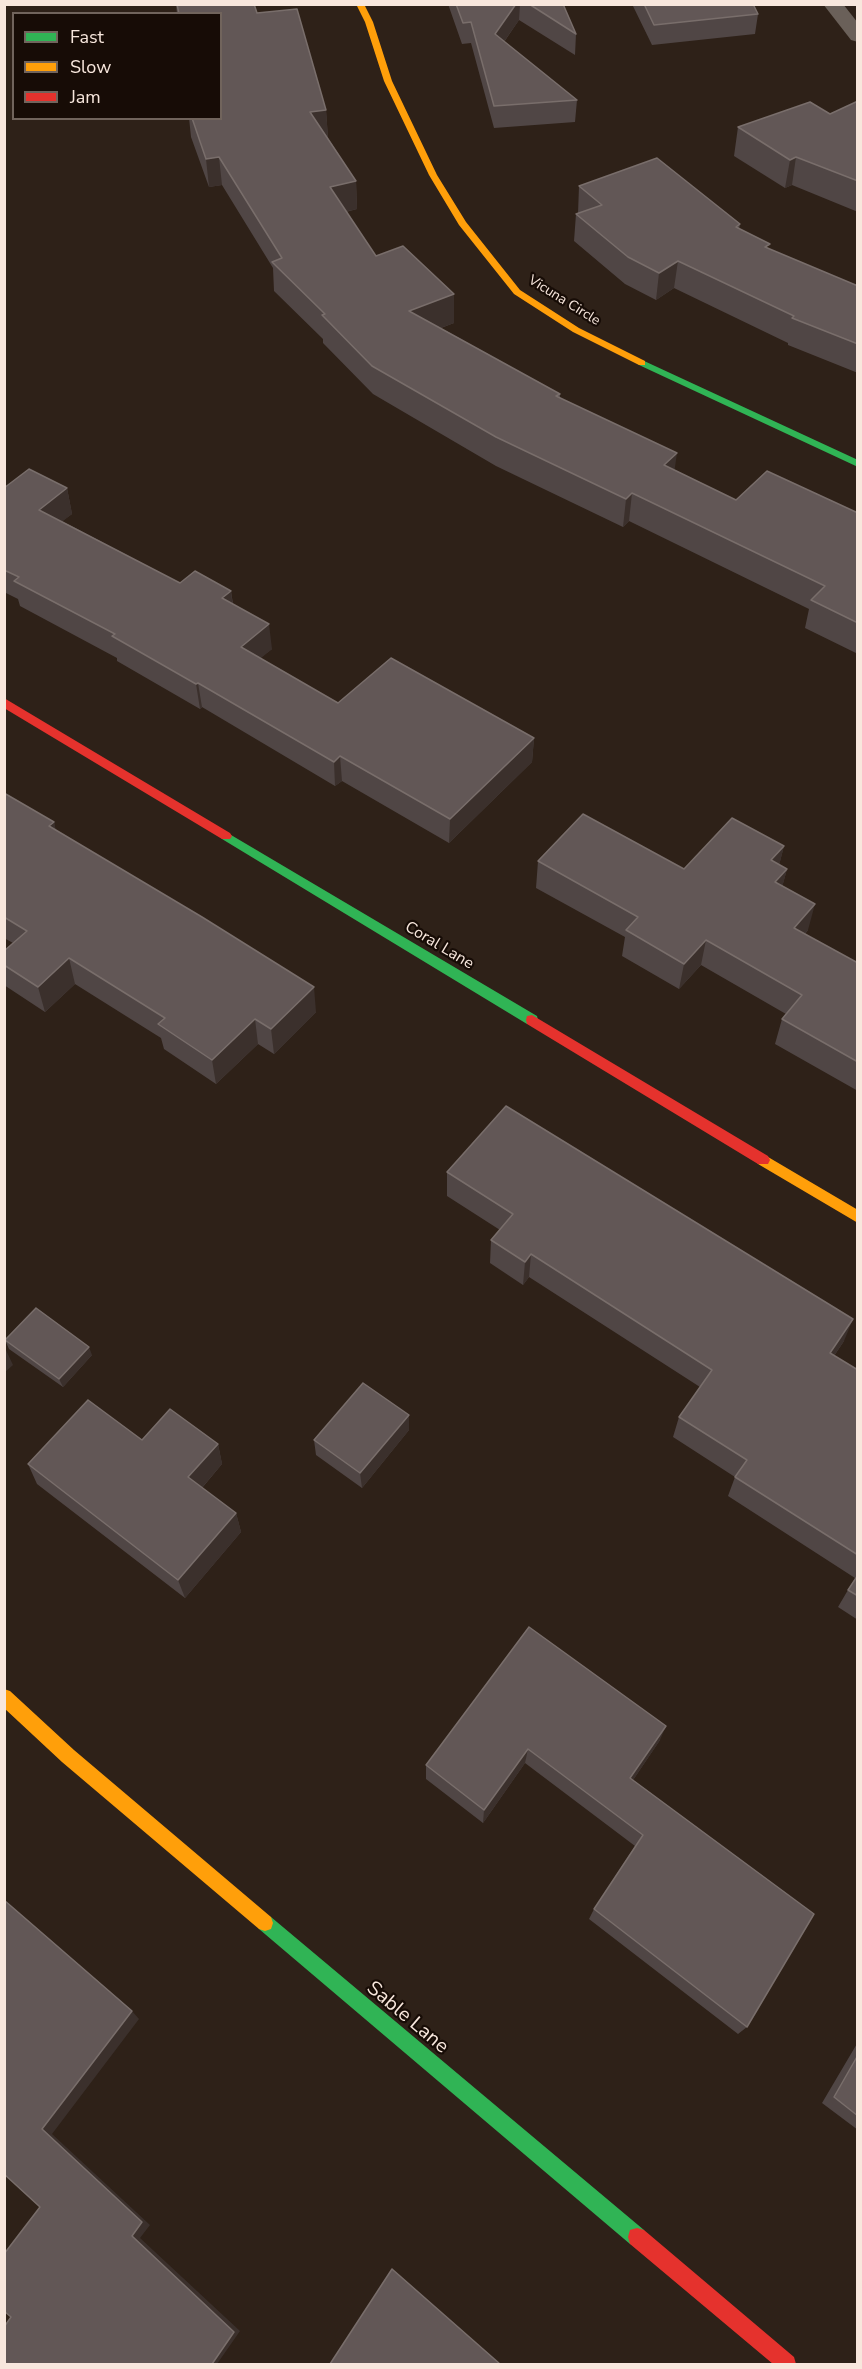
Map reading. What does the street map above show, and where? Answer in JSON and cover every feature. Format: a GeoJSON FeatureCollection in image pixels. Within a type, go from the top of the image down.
{"type":"FeatureCollection","features":[{"type":"Feature","properties":{"kind":"street","name":"Vicuna Circle"},"geometry":{"type":"LineString","coordinates":[[360,4],[369,22],[388,81],[433,175],[462,223],[517,292],[576,330],[858,464]]}},
{"type":"Feature","properties":{"kind":"street"},"geometry":{"type":"LineString","coordinates":[[832,4],[858,36]]}},
{"type":"Feature","properties":{"kind":"street","name":"Coral Lane"},"geometry":{"type":"LineString","coordinates":[[4,702],[858,1216]]}},
{"type":"Feature","properties":{"kind":"street","name":"Sable Lane"},"geometry":{"type":"LineString","coordinates":[[4,1697],[68,1756],[787,2364]]}},
{"type":"Feature","properties":{"kind":"building"},"geometry":{"type":"Polygon","coordinates":[[[177,4],[254,4],[257,13],[297,9],[326,110],[310,112],[356,181],[330,187],[376,256],[403,246],[454,294],[409,311],[560,394],[556,396],[677,453],[664,465],[736,500],[767,471],[858,513],[858,623],[811,600],[825,586],[632,493],[626,499],[496,437],[372,366],[322,315],[325,314],[272,262],[282,258],[219,157],[206,159],[193,120],[222,120],[222,12],[179,12],[177,4]]]}},
{"type":"Feature","properties":{"kind":"building"},"geometry":{"type":"Polygon","coordinates":[[[456,4],[516,4],[495,34],[577,100],[494,106],[471,22],[463,23],[456,4]]]}},
{"type":"Feature","properties":{"kind":"building"},"geometry":{"type":"Polygon","coordinates":[[[529,4],[563,4],[576,34],[529,4]]]}},
{"type":"Feature","properties":{"kind":"building"},"geometry":{"type":"Polygon","coordinates":[[[644,4],[753,4],[758,14],[654,25],[644,4]]]}},
{"type":"Feature","properties":{"kind":"building"},"geometry":{"type":"Polygon","coordinates":[[[858,101],[858,181],[796,157],[790,160],[738,127],[810,102],[830,114],[858,101]]]}},
{"type":"Feature","properties":{"kind":"building"},"geometry":{"type":"Polygon","coordinates":[[[657,158],[740,224],[736,227],[770,244],[765,247],[858,286],[858,344],[792,318],[794,316],[678,261],[659,273],[628,257],[576,214],[602,205],[579,186],[657,158]]]}},
{"type":"Feature","properties":{"kind":"building"},"geometry":{"type":"Polygon","coordinates":[[[29,469],[67,488],[39,510],[180,583],[195,571],[231,591],[222,598],[269,624],[241,647],[338,703],[391,658],[534,738],[450,819],[340,756],[334,762],[112,636],[115,634],[14,581],[19,577],[4,570],[4,488],[29,469]]]}},
{"type":"Feature","properties":{"kind":"building"},"geometry":{"type":"Polygon","coordinates":[[[4,793],[54,822],[49,826],[314,987],[271,1029],[255,1019],[212,1060],[158,1024],[165,1018],[69,958],[38,987],[4,965],[4,951],[27,931],[4,917],[4,793]]]}},
{"type":"Feature","properties":{"kind":"building"},"geometry":{"type":"Polygon","coordinates":[[[583,814],[684,869],[732,818],[784,846],[771,860],[787,869],[775,882],[815,904],[794,928],[858,963],[858,1062],[782,1019],[802,995],[706,940],[684,964],[626,930],[638,917],[538,861],[583,814]]]}},
{"type":"Feature","properties":{"kind":"building"},"geometry":{"type":"Polygon","coordinates":[[[506,1106],[853,1319],[830,1353],[858,1370],[858,1555],[735,1477],[747,1460],[679,1417],[712,1370],[531,1254],[525,1262],[491,1240],[513,1214],[447,1172],[506,1106]]]}},
{"type":"Feature","properties":{"kind":"building"},"geometry":{"type":"Polygon","coordinates":[[[36,1308],[89,1347],[59,1379],[5,1340],[36,1308]]]}},
{"type":"Feature","properties":{"kind":"building"},"geometry":{"type":"Polygon","coordinates":[[[363,1383],[409,1415],[360,1473],[314,1440],[363,1383]]]}},
{"type":"Feature","properties":{"kind":"building"},"geometry":{"type":"Polygon","coordinates":[[[88,1400],[142,1440],[170,1409],[218,1444],[188,1477],[236,1513],[178,1580],[28,1464],[88,1400]]]}},
{"type":"Feature","properties":{"kind":"building"},"geometry":{"type":"Polygon","coordinates":[[[858,1575],[858,1596],[848,1590],[858,1575]]]}},
{"type":"Feature","properties":{"kind":"building"},"geometry":{"type":"Polygon","coordinates":[[[529,1627],[666,1726],[630,1778],[814,1914],[747,2027],[594,1909],[643,1835],[528,1749],[484,1810],[426,1765],[529,1627]]]}},
{"type":"Feature","properties":{"kind":"building"},"geometry":{"type":"Polygon","coordinates":[[[4,1900],[132,2011],[42,2129],[142,2222],[132,2236],[234,2332],[212,2364],[4,2364],[4,2327],[11,2317],[4,2311],[4,2254],[40,2207],[4,2174],[4,1900]]]}},
{"type":"Feature","properties":{"kind":"building"},"geometry":{"type":"Polygon","coordinates":[[[858,2055],[858,2116],[834,2097],[858,2055]]]}},
{"type":"Feature","properties":{"kind":"building"},"geometry":{"type":"Polygon","coordinates":[[[392,2269],[500,2364],[330,2364],[392,2269]]]}},
{"type":"Feature","properties":{"kind":"traffic: fast"},"geometry":{"type":"LineString","coordinates":[[642,363],[858,464]]}},
{"type":"Feature","properties":{"kind":"traffic: fast"},"geometry":{"type":"LineString","coordinates":[[226,836],[532,1020]]}},
{"type":"Feature","properties":{"kind":"traffic: fast"},"geometry":{"type":"LineString","coordinates":[[265,1923],[637,2237]]}},
{"type":"Feature","properties":{"kind":"traffic: slow"},"geometry":{"type":"LineString","coordinates":[[360,4],[369,22],[388,81],[433,175],[462,223],[517,292],[576,330],[642,363]]}},
{"type":"Feature","properties":{"kind":"traffic: slow"},"geometry":{"type":"LineString","coordinates":[[763,1160],[858,1217]]}},
{"type":"Feature","properties":{"kind":"traffic: slow"},"geometry":{"type":"LineString","coordinates":[[4,1697],[68,1756],[265,1923]]}},
{"type":"Feature","properties":{"kind":"traffic: jam"},"geometry":{"type":"LineString","coordinates":[[4,702],[226,836]]}},
{"type":"Feature","properties":{"kind":"traffic: jam"},"geometry":{"type":"LineString","coordinates":[[532,1020],[763,1160]]}},
{"type":"Feature","properties":{"kind":"traffic: jam"},"geometry":{"type":"LineString","coordinates":[[637,2237],[787,2364]]}}]}
